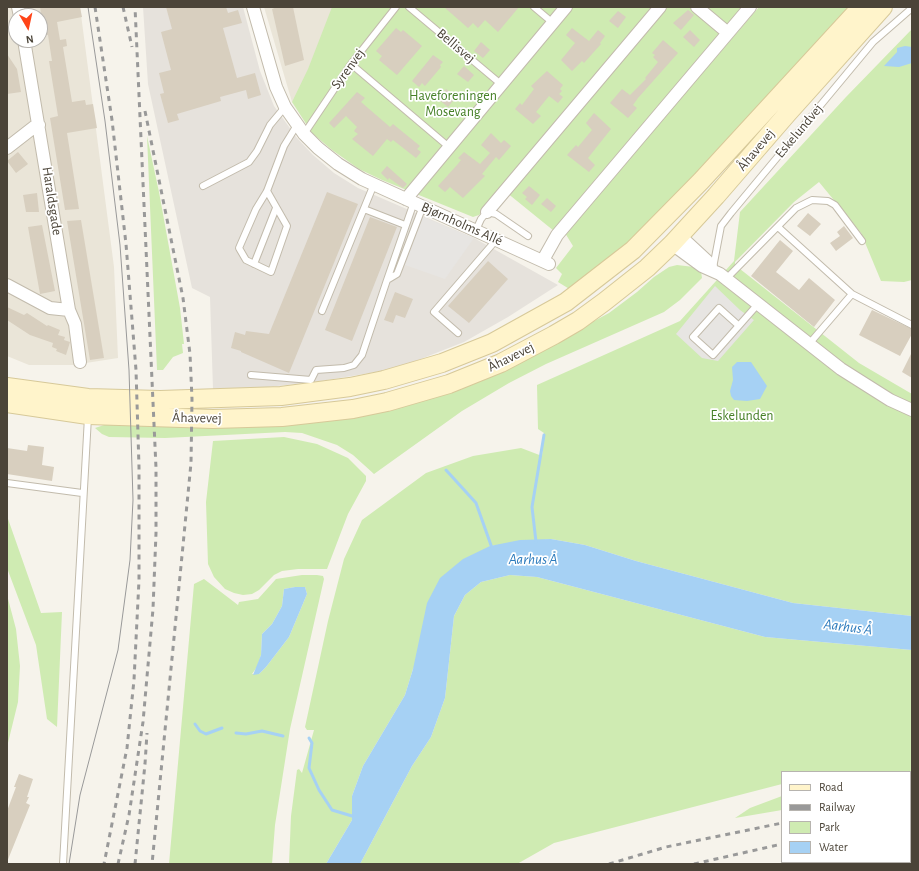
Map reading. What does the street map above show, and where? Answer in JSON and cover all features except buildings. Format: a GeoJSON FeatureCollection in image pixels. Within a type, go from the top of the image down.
{"type":"FeatureCollection","features":[{"type":"Feature","properties":{"kind":"main road"},"geometry":{"type":"LineString","coordinates":[[670,235],[675,225],[736,155],[818,53],[861,7]]}},
{"type":"Feature","properties":{"kind":"main road","name":"Åhavevej"},"geometry":{"type":"LineString","coordinates":[[7,403],[88,415],[213,419],[282,417],[353,409],[421,393],[501,363],[554,335],[604,302],[647,268],[670,235],[883,7]]}},
{"type":"Feature","properties":{"kind":"main road","name":"Åhavevej"},"geometry":{"type":"LineString","coordinates":[[7,387],[81,398],[160,400],[281,396],[350,387],[444,370],[496,352],[521,341],[572,311],[598,293],[659,241],[670,235]]}},
{"type":"Feature","properties":{"kind":"street","name":"Bjørnholms Allé"},"geometry":{"type":"LineString","coordinates":[[253,7],[276,87],[285,108],[300,129],[338,164],[374,184],[546,262],[557,234],[728,33]]}},
{"type":"Feature","properties":{"kind":"street"},"geometry":{"type":"LineString","coordinates":[[414,202],[449,147],[566,7]]}},
{"type":"Feature","properties":{"kind":"street"},"geometry":{"type":"LineString","coordinates":[[487,212],[660,7]]}},
{"type":"Feature","properties":{"kind":"street"},"geometry":{"type":"LineString","coordinates":[[697,7],[728,33],[750,7]]}},
{"type":"Feature","properties":{"kind":"street","name":"Haraldsgade"},"geometry":{"type":"LineString","coordinates":[[25,48],[69,310],[75,324],[80,362]]}},
{"type":"Feature","properties":{"kind":"street"},"geometry":{"type":"LineString","coordinates":[[7,148],[34,127],[39,125]]}},
{"type":"Feature","properties":{"kind":"street"},"geometry":{"type":"LineString","coordinates":[[670,235],[702,266],[713,270],[726,279],[841,369],[890,400],[912,410]]}},
{"type":"Feature","properties":{"kind":"street"},"geometry":{"type":"LineString","coordinates":[[7,285],[50,308],[69,310]]}},
{"type":"Feature","properties":{"kind":"lane","name":"Syrenvej"},"geometry":{"type":"LineString","coordinates":[[254,264],[246,260],[239,248],[256,209],[267,190],[284,146],[300,129],[396,7]]}},
{"type":"Feature","properties":{"kind":"lane","name":"Bellisvej"},"geometry":{"type":"LineString","coordinates":[[409,7],[502,85]]}},
{"type":"Feature","properties":{"kind":"lane"},"geometry":{"type":"LineString","coordinates":[[534,7],[553,23]]}},
{"type":"Feature","properties":{"kind":"lane","name":"Eskelundvej"},"geometry":{"type":"LineString","coordinates":[[713,270],[721,226],[731,212],[873,42],[912,8]]}},
{"type":"Feature","properties":{"kind":"lane"},"geometry":{"type":"LineString","coordinates":[[351,64],[449,147]]}},
{"type":"Feature","properties":{"kind":"lane"},"geometry":{"type":"LineString","coordinates":[[203,186],[249,162],[257,151],[270,125],[285,108]]}},
{"type":"Feature","properties":{"kind":"lane"},"geometry":{"type":"LineString","coordinates":[[322,312],[374,184]]}},
{"type":"Feature","properties":{"kind":"lane"},"geometry":{"type":"LineString","coordinates":[[267,190],[287,226],[271,272],[254,264],[276,208]]}},
{"type":"Feature","properties":{"kind":"lane"},"geometry":{"type":"LineString","coordinates":[[726,279],[778,228],[796,208],[812,200],[828,201],[835,205],[862,241]]}},
{"type":"Feature","properties":{"kind":"lane"},"geometry":{"type":"LineString","coordinates":[[251,375],[311,380],[316,370],[344,368],[354,365],[362,355],[414,202]]}},
{"type":"Feature","properties":{"kind":"lane"},"geometry":{"type":"LineString","coordinates":[[387,280],[397,274],[414,202]]}},
{"type":"Feature","properties":{"kind":"lane","name":"Bjørnholms Allé"},"geometry":{"type":"LineString","coordinates":[[364,208],[405,225]]}},
{"type":"Feature","properties":{"kind":"lane"},"geometry":{"type":"LineString","coordinates":[[476,230],[481,219],[487,212],[496,214],[528,236]]}},
{"type":"Feature","properties":{"kind":"lane"},"geometry":{"type":"LineString","coordinates":[[778,228],[852,294],[912,325]]}},
{"type":"Feature","properties":{"kind":"lane"},"geometry":{"type":"LineString","coordinates":[[458,333],[434,312],[497,239]]}},
{"type":"Feature","properties":{"kind":"lane"},"geometry":{"type":"LineString","coordinates":[[809,344],[852,294]]}},
{"type":"Feature","properties":{"kind":"lane"},"geometry":{"type":"LineString","coordinates":[[738,325],[719,308],[693,337],[713,355],[758,304]]}},
{"type":"Feature","properties":{"kind":"lane"},"geometry":{"type":"LineString","coordinates":[[63,864],[82,493],[88,415]]}},
{"type":"Feature","properties":{"kind":"lane"},"geometry":{"type":"LineString","coordinates":[[7,483],[82,493]]}},
{"type":"Feature","properties":{"kind":"shaded area"},"geometry":{"type":"Polygon","coordinates":[[[7,7],[80,7],[114,267],[118,358],[73,365],[29,365],[7,356],[7,7]]]}},
{"type":"Feature","properties":{"kind":"shaded area"},"geometry":{"type":"Polygon","coordinates":[[[143,7],[243,7],[260,71],[274,106],[297,138],[313,155],[334,173],[358,188],[474,238],[558,285],[508,317],[464,342],[413,362],[382,371],[315,382],[248,389],[213,389],[210,297],[192,288],[148,84],[143,7]]]}},
{"type":"Feature","properties":{"kind":"shaded area"},"geometry":{"type":"Polygon","coordinates":[[[264,7],[372,7],[292,102],[264,7]]]}},
{"type":"Feature","properties":{"kind":"shaded area"},"geometry":{"type":"Polygon","coordinates":[[[423,217],[474,238],[445,279],[405,265],[423,217]]]}},
{"type":"Feature","properties":{"kind":"shaded area"},"geometry":{"type":"Polygon","coordinates":[[[715,286],[740,310],[754,320],[718,361],[702,358],[676,334],[715,286]]]}},
{"type":"Feature","properties":{"kind":"green space","name":"Haveforeningen Mosevang"},"geometry":{"type":"Polygon","coordinates":[[[332,7],[744,7],[554,231],[501,188],[479,215],[473,217],[382,180],[359,169],[332,150],[312,133],[292,102],[308,69],[332,7]]]}},
{"type":"Feature","properties":{"kind":"green space"},"geometry":{"type":"Polygon","coordinates":[[[759,7],[852,7],[677,196],[631,242],[571,290],[558,282],[562,274],[556,268],[573,246],[565,233],[759,7]]]}},
{"type":"Feature","properties":{"kind":"green space","name":"Eskelunden"},"geometry":{"type":"Polygon","coordinates":[[[912,29],[912,280],[904,282],[881,281],[861,233],[819,182],[794,202],[735,262],[735,265],[859,363],[912,394],[912,616],[793,603],[636,561],[585,545],[551,539],[490,546],[413,669],[405,695],[363,766],[352,796],[352,820],[326,864],[289,864],[291,816],[297,770],[299,769],[302,773],[314,730],[307,730],[305,727],[328,621],[344,559],[362,520],[426,473],[473,456],[521,448],[542,456],[544,433],[538,429],[537,385],[680,321],[734,261],[740,212],[846,97],[912,29]]]}},
{"type":"Feature","properties":{"kind":"green space"},"geometry":{"type":"Polygon","coordinates":[[[147,136],[159,192],[180,308],[184,344],[182,344],[183,353],[173,357],[163,370],[157,370],[147,136]]]}},
{"type":"Feature","properties":{"kind":"green space"},"geometry":{"type":"Polygon","coordinates":[[[677,265],[694,267],[701,271],[702,278],[680,300],[664,312],[546,364],[509,383],[462,411],[374,474],[353,455],[337,445],[302,433],[285,432],[165,438],[109,437],[102,434],[95,428],[104,425],[117,424],[270,425],[522,360],[609,313],[654,277],[669,267],[677,265]]]}},
{"type":"Feature","properties":{"kind":"green space"},"geometry":{"type":"Polygon","coordinates":[[[284,437],[317,444],[348,458],[366,476],[366,481],[348,514],[327,569],[298,569],[282,571],[274,575],[259,590],[252,594],[243,595],[234,593],[225,589],[214,577],[208,564],[206,502],[213,441],[284,437]]]}},
{"type":"Feature","properties":{"kind":"green space"},"geometry":{"type":"Polygon","coordinates":[[[7,516],[41,613],[62,612],[57,727],[47,719],[36,645],[7,568],[7,516]]]}},
{"type":"Feature","properties":{"kind":"green space"},"geometry":{"type":"Polygon","coordinates":[[[302,575],[317,575],[323,576],[324,579],[290,729],[275,825],[272,864],[169,864],[194,584],[204,579],[238,605],[239,602],[258,599],[276,579],[302,575]],[[305,587],[284,589],[282,606],[272,624],[262,634],[261,655],[257,667],[252,674],[259,674],[266,667],[289,637],[307,594],[305,587]]]}},
{"type":"Feature","properties":{"kind":"green space"},"geometry":{"type":"Polygon","coordinates":[[[510,575],[537,577],[765,637],[912,650],[912,777],[911,771],[781,771],[781,784],[554,843],[517,864],[360,864],[412,766],[431,737],[445,698],[454,616],[465,595],[481,582],[510,575]]]}},
{"type":"Feature","properties":{"kind":"green space"},"geometry":{"type":"Polygon","coordinates":[[[7,595],[16,629],[20,666],[18,702],[7,747],[7,595]]]}},
{"type":"Feature","properties":{"kind":"green space"},"geometry":{"type":"Polygon","coordinates":[[[781,796],[781,810],[735,818],[750,808],[781,796]]]}},
{"type":"Feature","properties":{"kind":"water"},"geometry":{"type":"Polygon","coordinates":[[[905,46],[912,47],[912,63],[899,67],[884,66],[897,52],[897,48],[905,46]]]}},
{"type":"Feature","properties":{"kind":"water"},"geometry":{"type":"Polygon","coordinates":[[[737,362],[751,362],[767,386],[760,399],[747,401],[734,400],[731,396],[730,391],[733,380],[732,367],[737,362]]]}},
{"type":"Feature","properties":{"kind":"water","name":"Aarhus Å"},"geometry":{"type":"Polygon","coordinates":[[[551,539],[585,545],[636,561],[793,603],[912,616],[912,650],[765,637],[537,577],[510,575],[481,582],[465,595],[454,616],[445,698],[431,737],[412,766],[360,864],[326,864],[352,820],[352,796],[363,766],[405,695],[413,669],[427,603],[440,578],[463,559],[490,546],[520,540],[551,539]]]}},
{"type":"Feature","properties":{"kind":"water"},"geometry":{"type":"Polygon","coordinates":[[[305,587],[307,594],[289,637],[266,667],[259,674],[253,675],[261,655],[262,634],[272,624],[282,606],[284,589],[305,587]]]}},
{"type":"Feature","properties":{"kind":"waterway"},"geometry":{"type":"LineString","coordinates":[[536,542],[532,507],[544,435]]}},
{"type":"Feature","properties":{"kind":"waterway"},"geometry":{"type":"LineString","coordinates":[[446,470],[476,503],[492,548]]}},
{"type":"Feature","properties":{"kind":"waterway"},"geometry":{"type":"LineString","coordinates":[[195,724],[200,731],[206,734],[222,728]]}},
{"type":"Feature","properties":{"kind":"waterway"},"geometry":{"type":"LineString","coordinates":[[236,733],[246,734],[262,731],[283,736]]}},
{"type":"Feature","properties":{"kind":"waterway"},"geometry":{"type":"LineString","coordinates":[[309,738],[312,743],[309,768],[319,790],[332,810],[352,816]]}},
{"type":"Feature","properties":{"kind":"tram line"},"geometry":{"type":"LineString","coordinates":[[69,864],[80,795],[118,650],[130,560],[133,500],[129,370],[120,245],[105,121],[88,7]]}},
{"type":"Feature","properties":{"kind":"railway"},"geometry":{"type":"LineString","coordinates":[[95,7],[112,120],[126,244],[136,370],[139,467],[139,580],[134,680],[127,748],[104,864]]}},
{"type":"Feature","properties":{"kind":"railway"},"geometry":{"type":"LineString","coordinates":[[123,7],[132,47]]}},
{"type":"Feature","properties":{"kind":"railway"},"geometry":{"type":"LineString","coordinates":[[118,864],[129,815],[143,722],[153,609],[156,533],[156,468],[135,7]]}},
{"type":"Feature","properties":{"kind":"railway"},"geometry":{"type":"LineString","coordinates":[[145,111],[183,298],[190,354],[192,399],[191,463],[152,864]]}},
{"type":"Feature","properties":{"kind":"railway"},"geometry":{"type":"LineString","coordinates":[[135,864],[147,733]]}},
{"type":"Feature","properties":{"kind":"railway"},"geometry":{"type":"LineString","coordinates":[[609,864],[666,847],[781,823]]}},
{"type":"Feature","properties":{"kind":"railway"},"geometry":{"type":"LineString","coordinates":[[694,864],[781,844]]}}]}
